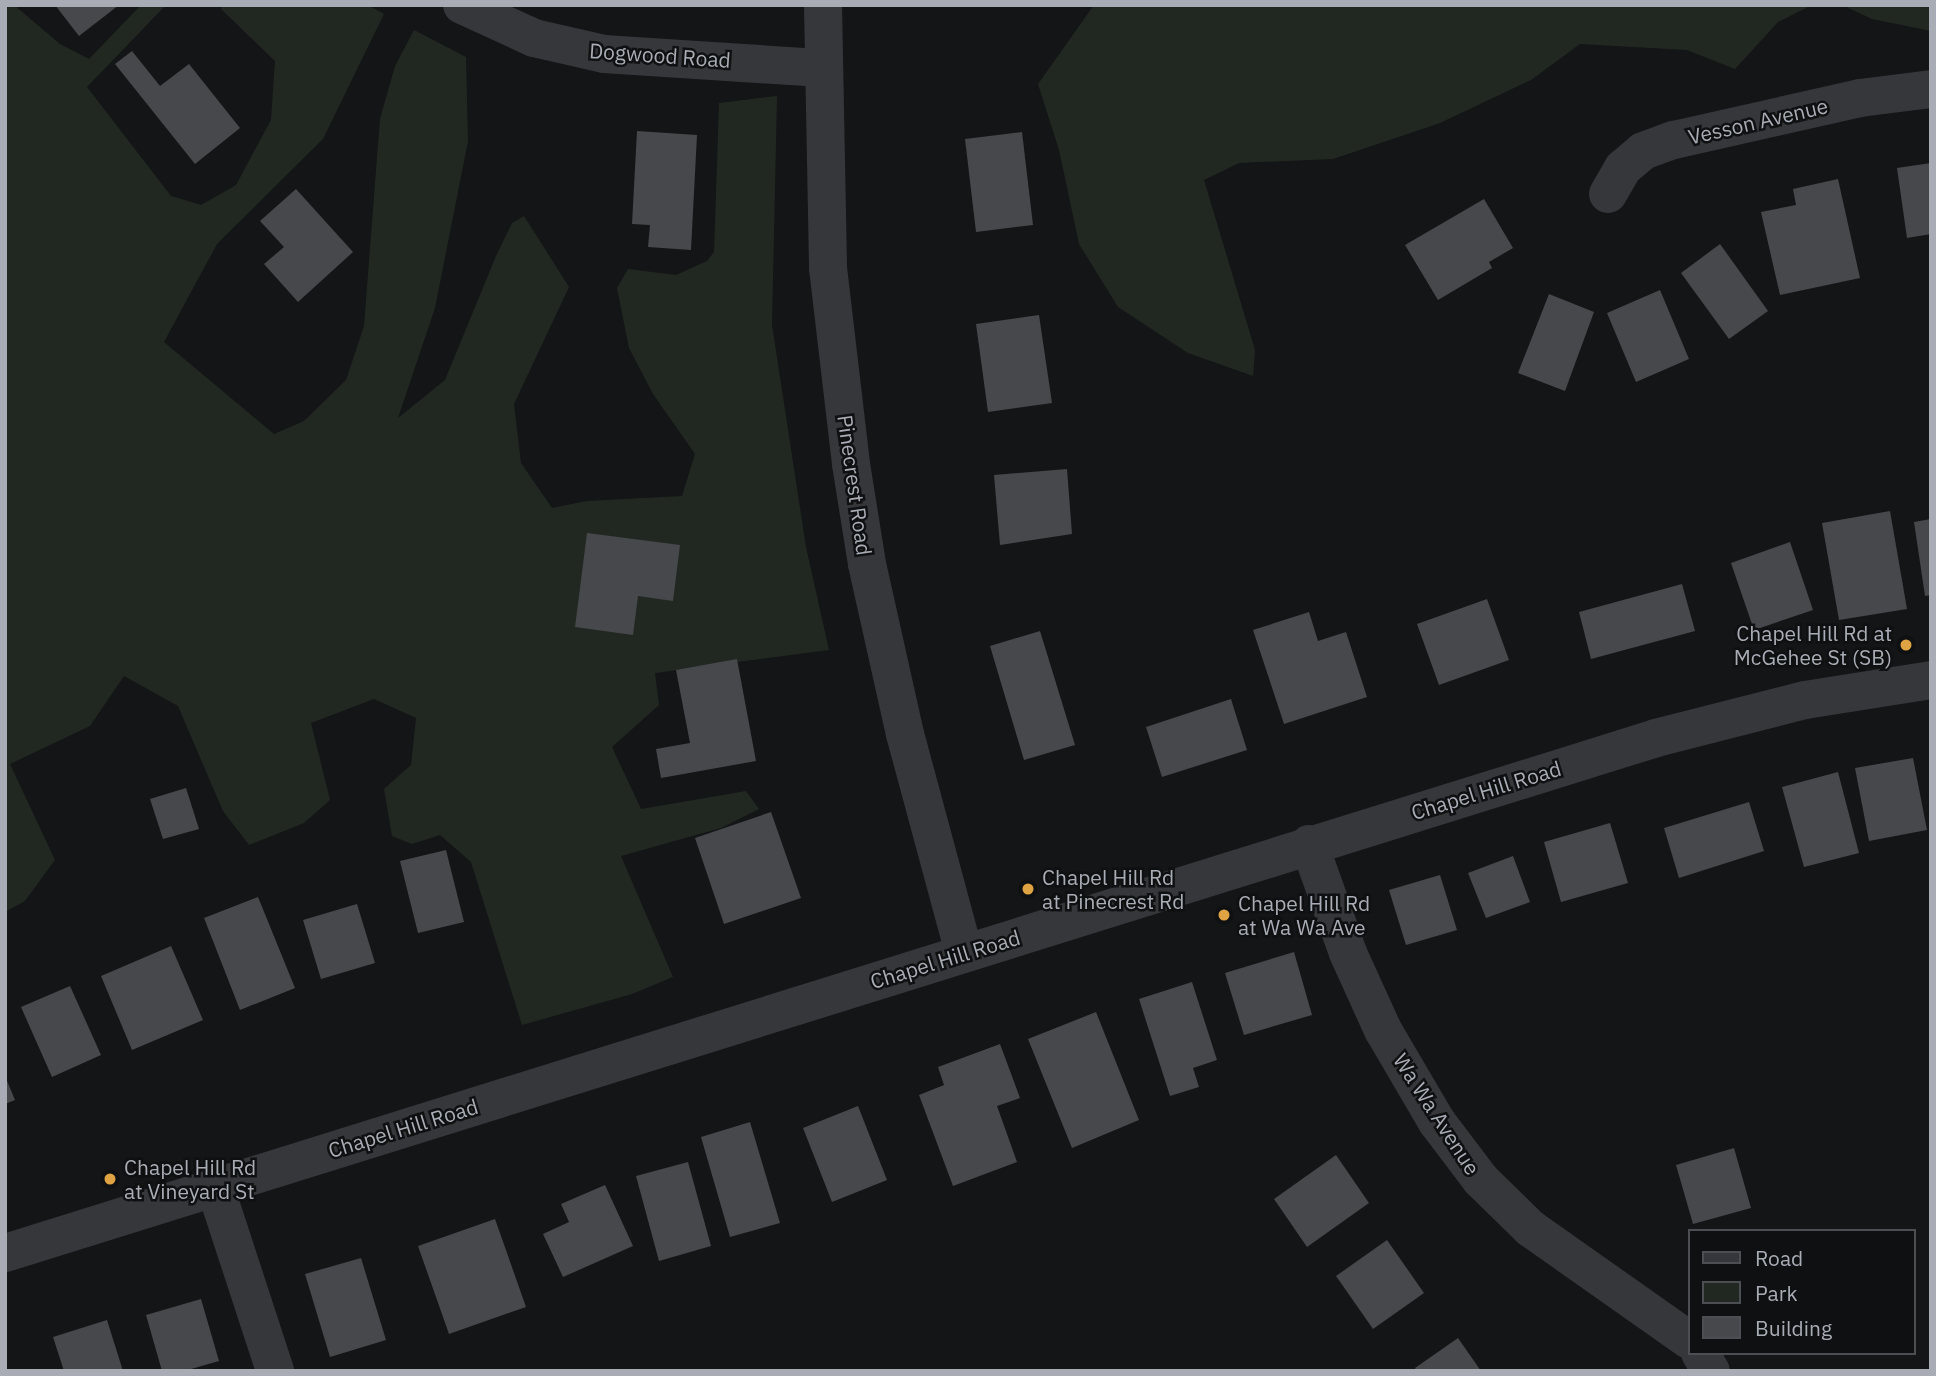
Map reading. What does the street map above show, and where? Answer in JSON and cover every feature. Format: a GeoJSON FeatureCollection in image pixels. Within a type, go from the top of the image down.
{"type":"FeatureCollection","features":[{"type":"Feature","properties":{"kind":"street","name":"Dogwood Road"},"geometry":{"type":"LineString","coordinates":[[462,5],[495,24],[534,38],[604,54],[823,68]]}},
{"type":"Feature","properties":{"kind":"street","name":"Pinecrest Road"},"geometry":{"type":"LineString","coordinates":[[823,5],[828,268],[867,564],[905,734],[964,953]]}},
{"type":"Feature","properties":{"kind":"street","name":"Vesson Avenue"},"geometry":{"type":"LineString","coordinates":[[1608,194],[1623,168],[1643,151],[1674,139],[1860,97],[1931,89]]}},
{"type":"Feature","properties":{"kind":"street","name":"Chapel Hill Road"},"geometry":{"type":"LineString","coordinates":[[5,1253],[1309,844],[1670,735],[1805,699],[1931,680]]}},
{"type":"Feature","properties":{"kind":"street","name":"Wa Wa Avenue"},"geometry":{"type":"LineString","coordinates":[[1309,844],[1348,954],[1383,1030],[1437,1122],[1481,1180],[1530,1228],[1688,1338]]}},
{"type":"Feature","properties":{"kind":"street"},"geometry":{"type":"LineString","coordinates":[[215,1187],[275,1371]]}},
{"type":"Feature","properties":{"kind":"street"},"geometry":{"type":"LineString","coordinates":[[1701,1355],[1711,1371]]}},
{"type":"Feature","properties":{"kind":"green space"},"geometry":{"type":"Polygon","coordinates":[[[5,5],[14,5],[60,44],[89,59],[141,5],[166,5],[87,87],[171,196],[201,205],[236,185],[271,120],[275,61],[221,9],[223,5],[368,5],[384,14],[323,139],[217,244],[164,342],[274,434],[304,421],[346,380],[364,326],[380,119],[395,66],[414,30],[466,57],[468,141],[435,308],[398,418],[445,380],[496,256],[512,223],[524,216],[569,287],[514,404],[521,463],[552,508],[587,501],[682,496],[695,454],[653,394],[629,348],[617,288],[628,269],[676,275],[707,261],[714,252],[719,103],[777,96],[772,325],[806,547],[829,650],[655,673],[659,705],[612,747],[641,809],[746,791],[759,809],[721,828],[621,856],[673,977],[632,994],[522,1025],[471,862],[440,835],[412,844],[392,836],[384,789],[411,765],[416,718],[374,699],[311,723],[330,800],[304,823],[249,845],[223,811],[178,706],[124,676],[90,726],[10,764],[55,860],[25,901],[5,912],[5,5]]]}},
{"type":"Feature","properties":{"kind":"green space"},"geometry":{"type":"Polygon","coordinates":[[[1094,5],[1812,5],[1778,22],[1735,69],[1687,50],[1580,44],[1531,80],[1440,123],[1333,159],[1239,163],[1204,180],[1255,350],[1253,376],[1188,353],[1118,307],[1079,244],[1059,150],[1038,84],[1094,5]]]}},
{"type":"Feature","properties":{"kind":"green space"},"geometry":{"type":"Polygon","coordinates":[[[1842,5],[1931,5],[1931,31],[1872,19],[1842,5]]]}},
{"type":"Feature","properties":{"kind":"building"},"geometry":{"type":"Polygon","coordinates":[[[55,5],[119,5],[79,36],[55,5]]]}},
{"type":"Feature","properties":{"kind":"building"},"geometry":{"type":"Polygon","coordinates":[[[132,51],[160,86],[189,64],[240,128],[195,164],[115,64],[132,51]]]}},
{"type":"Feature","properties":{"kind":"building"},"geometry":{"type":"Polygon","coordinates":[[[637,131],[697,135],[691,250],[648,247],[650,225],[632,224],[637,131]]]}},
{"type":"Feature","properties":{"kind":"building"},"geometry":{"type":"Polygon","coordinates":[[[1022,132],[1033,225],[976,232],[965,139],[1022,132]]]}},
{"type":"Feature","properties":{"kind":"building"},"geometry":{"type":"Polygon","coordinates":[[[1931,163],[1931,234],[1907,238],[1897,168],[1931,163]]]}},
{"type":"Feature","properties":{"kind":"building"},"geometry":{"type":"Polygon","coordinates":[[[1838,179],[1860,278],[1780,295],[1761,212],[1796,205],[1793,189],[1838,179]]]}},
{"type":"Feature","properties":{"kind":"building"},"geometry":{"type":"Polygon","coordinates":[[[296,189],[353,252],[298,302],[264,264],[284,247],[260,221],[296,189]]]}},
{"type":"Feature","properties":{"kind":"building"},"geometry":{"type":"Polygon","coordinates":[[[1484,199],[1513,248],[1489,262],[1492,268],[1438,300],[1405,245],[1484,199]]]}},
{"type":"Feature","properties":{"kind":"building"},"geometry":{"type":"Polygon","coordinates":[[[1720,244],[1768,311],[1729,339],[1681,273],[1720,244]]]}},
{"type":"Feature","properties":{"kind":"building"},"geometry":{"type":"Polygon","coordinates":[[[1660,290],[1689,359],[1636,382],[1607,313],[1660,290]]]}},
{"type":"Feature","properties":{"kind":"building"},"geometry":{"type":"Polygon","coordinates":[[[1549,294],[1594,312],[1565,391],[1518,373],[1549,294]]]}},
{"type":"Feature","properties":{"kind":"building"},"geometry":{"type":"Polygon","coordinates":[[[1039,315],[1052,403],[988,412],[976,324],[1039,315]]]}},
{"type":"Feature","properties":{"kind":"building"},"geometry":{"type":"Polygon","coordinates":[[[1067,469],[1072,534],[1000,545],[994,475],[1067,469]]]}},
{"type":"Feature","properties":{"kind":"building"},"geometry":{"type":"Polygon","coordinates":[[[1890,511],[1907,609],[1839,620],[1822,523],[1890,511]]]}},
{"type":"Feature","properties":{"kind":"building"},"geometry":{"type":"Polygon","coordinates":[[[1931,519],[1931,595],[1925,596],[1914,522],[1931,519]]]}},
{"type":"Feature","properties":{"kind":"building"},"geometry":{"type":"Polygon","coordinates":[[[587,533],[680,545],[673,601],[638,596],[633,635],[575,627],[587,533]]]}},
{"type":"Feature","properties":{"kind":"building"},"geometry":{"type":"Polygon","coordinates":[[[1790,542],[1813,610],[1754,630],[1731,563],[1790,542]]]}},
{"type":"Feature","properties":{"kind":"building"},"geometry":{"type":"Polygon","coordinates":[[[1682,584],[1695,631],[1591,659],[1579,612],[1682,584]]]}},
{"type":"Feature","properties":{"kind":"building"},"geometry":{"type":"Polygon","coordinates":[[[1487,599],[1509,660],[1439,685],[1417,624],[1487,599]]]}},
{"type":"Feature","properties":{"kind":"building"},"geometry":{"type":"Polygon","coordinates":[[[1309,612],[1318,641],[1346,632],[1367,697],[1284,724],[1253,630],[1309,612]]]}},
{"type":"Feature","properties":{"kind":"building"},"geometry":{"type":"Polygon","coordinates":[[[1040,631],[1075,745],[1024,760],[990,646],[1040,631]]]}},
{"type":"Feature","properties":{"kind":"building"},"geometry":{"type":"Polygon","coordinates":[[[737,659],[756,761],[661,778],[656,749],[690,743],[676,670],[737,659]]]}},
{"type":"Feature","properties":{"kind":"building"},"geometry":{"type":"Polygon","coordinates":[[[1231,699],[1247,750],[1162,777],[1146,727],[1231,699]]]}},
{"type":"Feature","properties":{"kind":"building"},"geometry":{"type":"Polygon","coordinates":[[[1913,758],[1927,830],[1869,841],[1855,768],[1913,758]]]}},
{"type":"Feature","properties":{"kind":"building"},"geometry":{"type":"Polygon","coordinates":[[[1838,772],[1859,853],[1804,867],[1782,787],[1838,772]]]}},
{"type":"Feature","properties":{"kind":"building"},"geometry":{"type":"Polygon","coordinates":[[[186,788],[199,829],[163,839],[150,799],[186,788]]]}},
{"type":"Feature","properties":{"kind":"building"},"geometry":{"type":"Polygon","coordinates":[[[1749,802],[1764,851],[1679,878],[1664,828],[1749,802]]]}},
{"type":"Feature","properties":{"kind":"building"},"geometry":{"type":"Polygon","coordinates":[[[771,812],[801,898],[724,924],[695,838],[771,812]]]}},
{"type":"Feature","properties":{"kind":"building"},"geometry":{"type":"Polygon","coordinates":[[[1610,823],[1628,883],[1561,902],[1544,842],[1610,823]]]}},
{"type":"Feature","properties":{"kind":"building"},"geometry":{"type":"Polygon","coordinates":[[[446,850],[464,922],[418,933],[400,861],[446,850]]]}},
{"type":"Feature","properties":{"kind":"building"},"geometry":{"type":"Polygon","coordinates":[[[1513,856],[1530,902],[1486,918],[1468,873],[1513,856]]]}},
{"type":"Feature","properties":{"kind":"building"},"geometry":{"type":"Polygon","coordinates":[[[1440,875],[1457,930],[1406,945],[1389,890],[1440,875]]]}},
{"type":"Feature","properties":{"kind":"building"},"geometry":{"type":"Polygon","coordinates":[[[258,897],[295,988],[240,1010],[204,918],[258,897]]]}},
{"type":"Feature","properties":{"kind":"building"},"geometry":{"type":"Polygon","coordinates":[[[357,904],[375,963],[321,979],[303,920],[357,904]]]}},
{"type":"Feature","properties":{"kind":"building"},"geometry":{"type":"Polygon","coordinates":[[[171,946],[203,1020],[132,1050],[101,976],[171,946]]]}},
{"type":"Feature","properties":{"kind":"building"},"geometry":{"type":"Polygon","coordinates":[[[1294,952],[1312,1015],[1244,1035],[1225,973],[1294,952]]]}},
{"type":"Feature","properties":{"kind":"building"},"geometry":{"type":"Polygon","coordinates":[[[1192,982],[1217,1060],[1193,1068],[1199,1087],[1170,1096],[1139,999],[1192,982]]]}},
{"type":"Feature","properties":{"kind":"building"},"geometry":{"type":"Polygon","coordinates":[[[70,986],[101,1055],[52,1077],[21,1007],[70,986]]]}},
{"type":"Feature","properties":{"kind":"building"},"geometry":{"type":"Polygon","coordinates":[[[1096,1012],[1139,1120],[1072,1148],[1028,1039],[1096,1012]]]}},
{"type":"Feature","properties":{"kind":"building"},"geometry":{"type":"Polygon","coordinates":[[[1000,1044],[1020,1098],[997,1106],[1017,1162],[953,1186],[919,1095],[944,1085],[938,1067],[1000,1044]]]}},
{"type":"Feature","properties":{"kind":"building"},"geometry":{"type":"Polygon","coordinates":[[[5,1076],[15,1100],[5,1104],[5,1076]]]}},
{"type":"Feature","properties":{"kind":"building"},"geometry":{"type":"Polygon","coordinates":[[[858,1106],[887,1180],[832,1202],[803,1128],[858,1106]]]}},
{"type":"Feature","properties":{"kind":"building"},"geometry":{"type":"Polygon","coordinates":[[[750,1122],[780,1223],[730,1237],[701,1137],[750,1122]]]}},
{"type":"Feature","properties":{"kind":"building"},"geometry":{"type":"Polygon","coordinates":[[[1734,1148],[1751,1208],[1693,1224],[1676,1165],[1734,1148]]]}},
{"type":"Feature","properties":{"kind":"building"},"geometry":{"type":"Polygon","coordinates":[[[1336,1155],[1369,1203],[1307,1247],[1274,1199],[1336,1155]]]}},
{"type":"Feature","properties":{"kind":"building"},"geometry":{"type":"Polygon","coordinates":[[[688,1162],[711,1246],[659,1261],[636,1176],[688,1162]]]}},
{"type":"Feature","properties":{"kind":"building"},"geometry":{"type":"Polygon","coordinates":[[[605,1185],[633,1246],[563,1277],[543,1234],[569,1222],[561,1204],[605,1185]]]}},
{"type":"Feature","properties":{"kind":"building"},"geometry":{"type":"Polygon","coordinates":[[[495,1219],[526,1307],[449,1334],[418,1246],[495,1219]]]}},
{"type":"Feature","properties":{"kind":"building"},"geometry":{"type":"Polygon","coordinates":[[[1387,1240],[1424,1293],[1373,1329],[1336,1276],[1387,1240]]]}},
{"type":"Feature","properties":{"kind":"building"},"geometry":{"type":"Polygon","coordinates":[[[361,1258],[386,1340],[330,1357],[305,1274],[361,1258]]]}},
{"type":"Feature","properties":{"kind":"building"},"geometry":{"type":"Polygon","coordinates":[[[201,1299],[219,1361],[184,1371],[162,1371],[146,1315],[201,1299]]]}},
{"type":"Feature","properties":{"kind":"building"},"geometry":{"type":"Polygon","coordinates":[[[107,1320],[123,1371],[64,1371],[53,1337],[107,1320]]]}},
{"type":"Feature","properties":{"kind":"building"},"geometry":{"type":"Polygon","coordinates":[[[1458,1338],[1481,1371],[1417,1371],[1415,1368],[1458,1338]]]}},
{"type":"Feature","properties":{"kind":"place","name":"Chapel Hill Rd at McGehee St (SB)"},"geometry":{"type":"Point","coordinates":[1906,645]}},
{"type":"Feature","properties":{"kind":"place","name":"Chapel Hill Rd at Pinecrest Rd"},"geometry":{"type":"Point","coordinates":[1028,889]}},
{"type":"Feature","properties":{"kind":"place","name":"Chapel Hill Rd at Wa Wa Ave"},"geometry":{"type":"Point","coordinates":[1224,915]}},
{"type":"Feature","properties":{"kind":"place","name":"Chapel Hill Rd at Vineyard St"},"geometry":{"type":"Point","coordinates":[110,1179]}}]}
